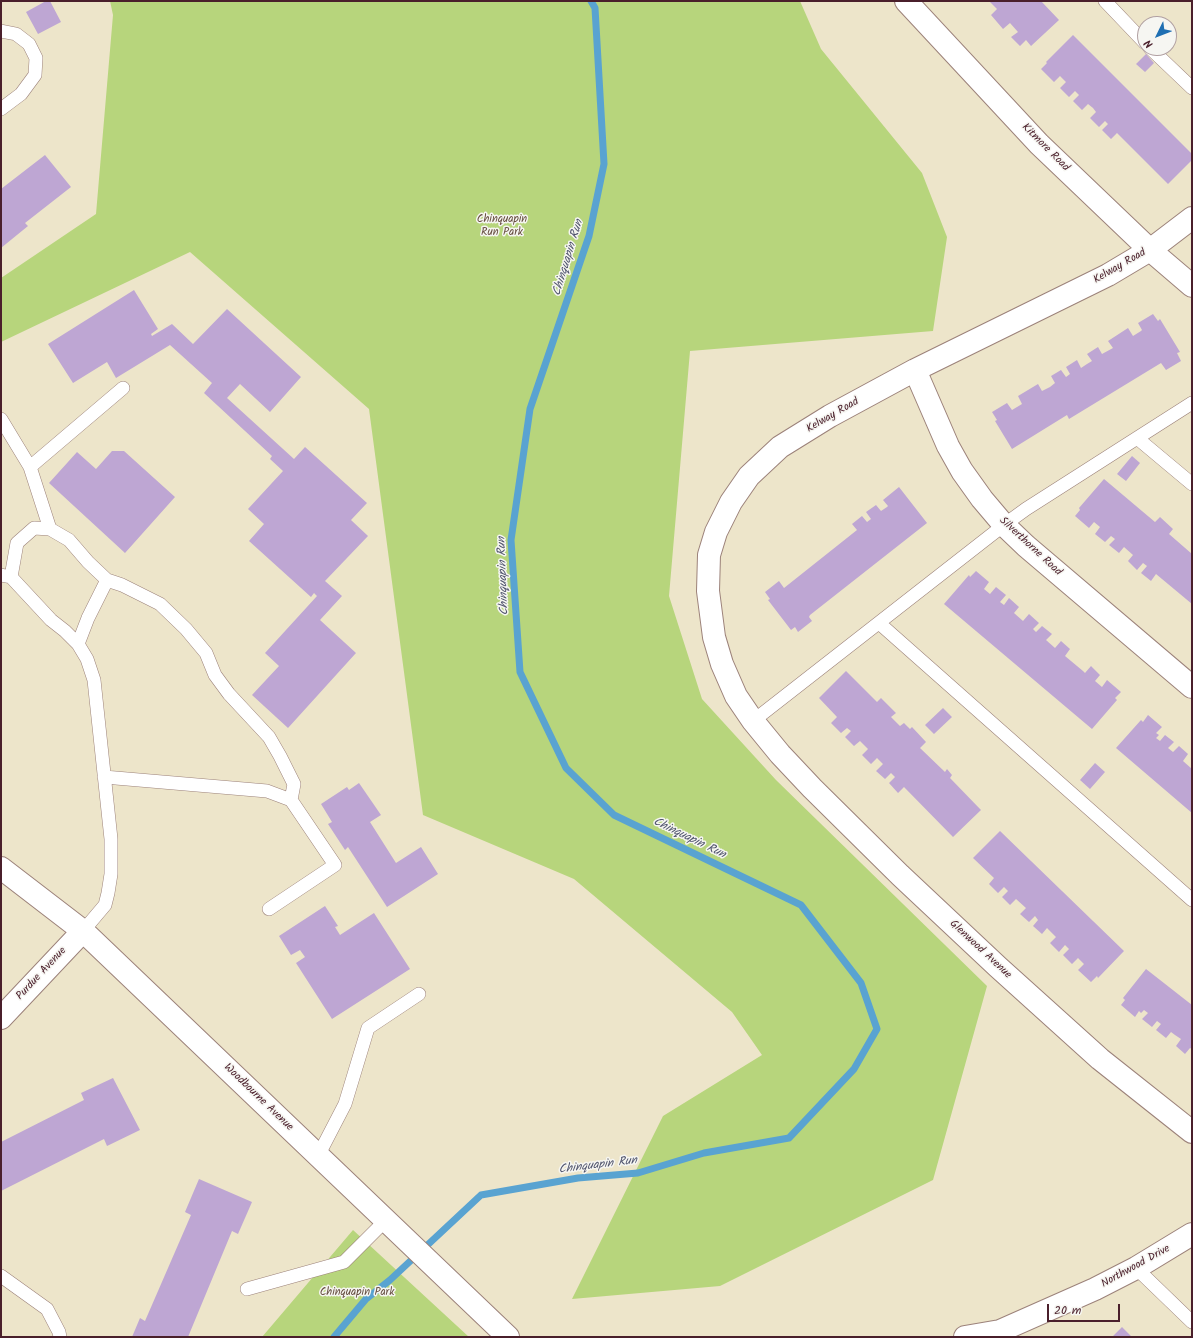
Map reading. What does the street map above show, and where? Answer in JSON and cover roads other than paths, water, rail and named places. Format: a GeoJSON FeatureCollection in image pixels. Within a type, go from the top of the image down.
{"type":"FeatureCollection","features":[{"type":"Feature","properties":{"kind":"street","name":"Kitmore Road"},"geometry":{"type":"LineString","coordinates":[[906,1],[1039,144],[1150,250],[1192,286]]}},
{"type":"Feature","properties":{"kind":"street","name":"Kelway Road"},"geometry":{"type":"LineString","coordinates":[[780,754],[753,720],[733,690],[722,664],[714,637],[708,591],[709,555],[716,532],[731,502],[749,476],[780,447],[830,416],[915,370],[1108,275],[1150,250],[1192,218]]}},
{"type":"Feature","properties":{"kind":"street","name":"Silverthorne Road"},"geometry":{"type":"LineString","coordinates":[[915,370],[948,446],[962,471],[982,499],[1004,525],[1026,546],[1192,687]]}},
{"type":"Feature","properties":{"kind":"street","name":"Glenwood Avenue"},"geometry":{"type":"LineString","coordinates":[[780,754],[812,788],[900,875],[998,967],[1100,1059],[1192,1132]]}},
{"type":"Feature","properties":{"kind":"street","name":"Woodbourne Avenue"},"geometry":{"type":"LineString","coordinates":[[1,868],[83,930],[385,1221],[508,1337]]}},
{"type":"Feature","properties":{"kind":"street","name":"Purdue Avenue"},"geometry":{"type":"LineString","coordinates":[[1,1018],[83,930]]}},
{"type":"Feature","properties":{"kind":"street","name":"Northwood Drive"},"geometry":{"type":"LineString","coordinates":[[965,1337],[1001,1334],[1136,1268],[1192,1234]]}},
{"type":"Feature","properties":{"kind":"lane"},"geometry":{"type":"LineString","coordinates":[[1105,1],[1137,35]]}},
{"type":"Feature","properties":{"kind":"lane"},"geometry":{"type":"LineString","coordinates":[[1,31],[16,34],[29,44],[36,58],[35,75],[21,94],[1,109]]}},
{"type":"Feature","properties":{"kind":"lane"},"geometry":{"type":"LineString","coordinates":[[1158,56],[1192,88]]}},
{"type":"Feature","properties":{"kind":"lane"},"geometry":{"type":"LineString","coordinates":[[30,467],[43,458],[123,388]]}},
{"type":"Feature","properties":{"kind":"lane"},"geometry":{"type":"LineString","coordinates":[[753,720],[1004,525],[1192,403]]}},
{"type":"Feature","properties":{"kind":"lane"},"geometry":{"type":"LineString","coordinates":[[1,419],[30,467],[50,529]]}},
{"type":"Feature","properties":{"kind":"lane"},"geometry":{"type":"LineString","coordinates":[[1137,438],[1192,484]]}},
{"type":"Feature","properties":{"kind":"lane"},"geometry":{"type":"LineString","coordinates":[[83,930],[105,905],[111,874],[111,839],[94,680],[87,659],[78,644],[6,576],[17,543],[34,528],[50,529],[69,540],[88,562],[107,580],[122,585],[160,604],[186,628],[206,653],[215,675],[229,694],[269,737],[294,784],[291,800]]}},
{"type":"Feature","properties":{"kind":"lane"},"geometry":{"type":"LineString","coordinates":[[78,644],[91,611],[107,580]]}},
{"type":"Feature","properties":{"kind":"lane"},"geometry":{"type":"LineString","coordinates":[[879,623],[1192,900]]}},
{"type":"Feature","properties":{"kind":"lane"},"geometry":{"type":"LineString","coordinates":[[104,777],[267,790],[291,800],[335,865],[270,909]]}},
{"type":"Feature","properties":{"kind":"lane"},"geometry":{"type":"LineString","coordinates":[[318,1156],[345,1104],[368,1028],[419,994]]}},
{"type":"Feature","properties":{"kind":"lane"},"geometry":{"type":"LineString","coordinates":[[247,1289],[344,1262],[385,1221]]}},
{"type":"Feature","properties":{"kind":"lane"},"geometry":{"type":"LineString","coordinates":[[1136,1268],[1192,1322]]}},
{"type":"Feature","properties":{"kind":"lane"},"geometry":{"type":"LineString","coordinates":[[1,1276],[47,1309],[60,1337]]}},
{"type":"Feature","properties":{"kind":"waterway","name":"Chinquapin Run"},"geometry":{"type":"LineString","coordinates":[[334,1337],[366,1299],[390,1280],[481,1195],[578,1178],[638,1173],[704,1153],[789,1138],[854,1069],[877,1029],[861,983],[801,905],[614,815],[566,768],[520,672],[511,540],[530,409],[589,236],[604,164],[595,8],[591,1]]}},
{"type":"Feature","properties":{"kind":"park label","name":"Chinquapin Run Park"},"geometry":{"type":"Point","coordinates":[502,226]}},
{"type":"Feature","properties":{"kind":"park label","name":"Chinquapin Park"},"geometry":{"type":"Point","coordinates":[357,1293]}}]}
